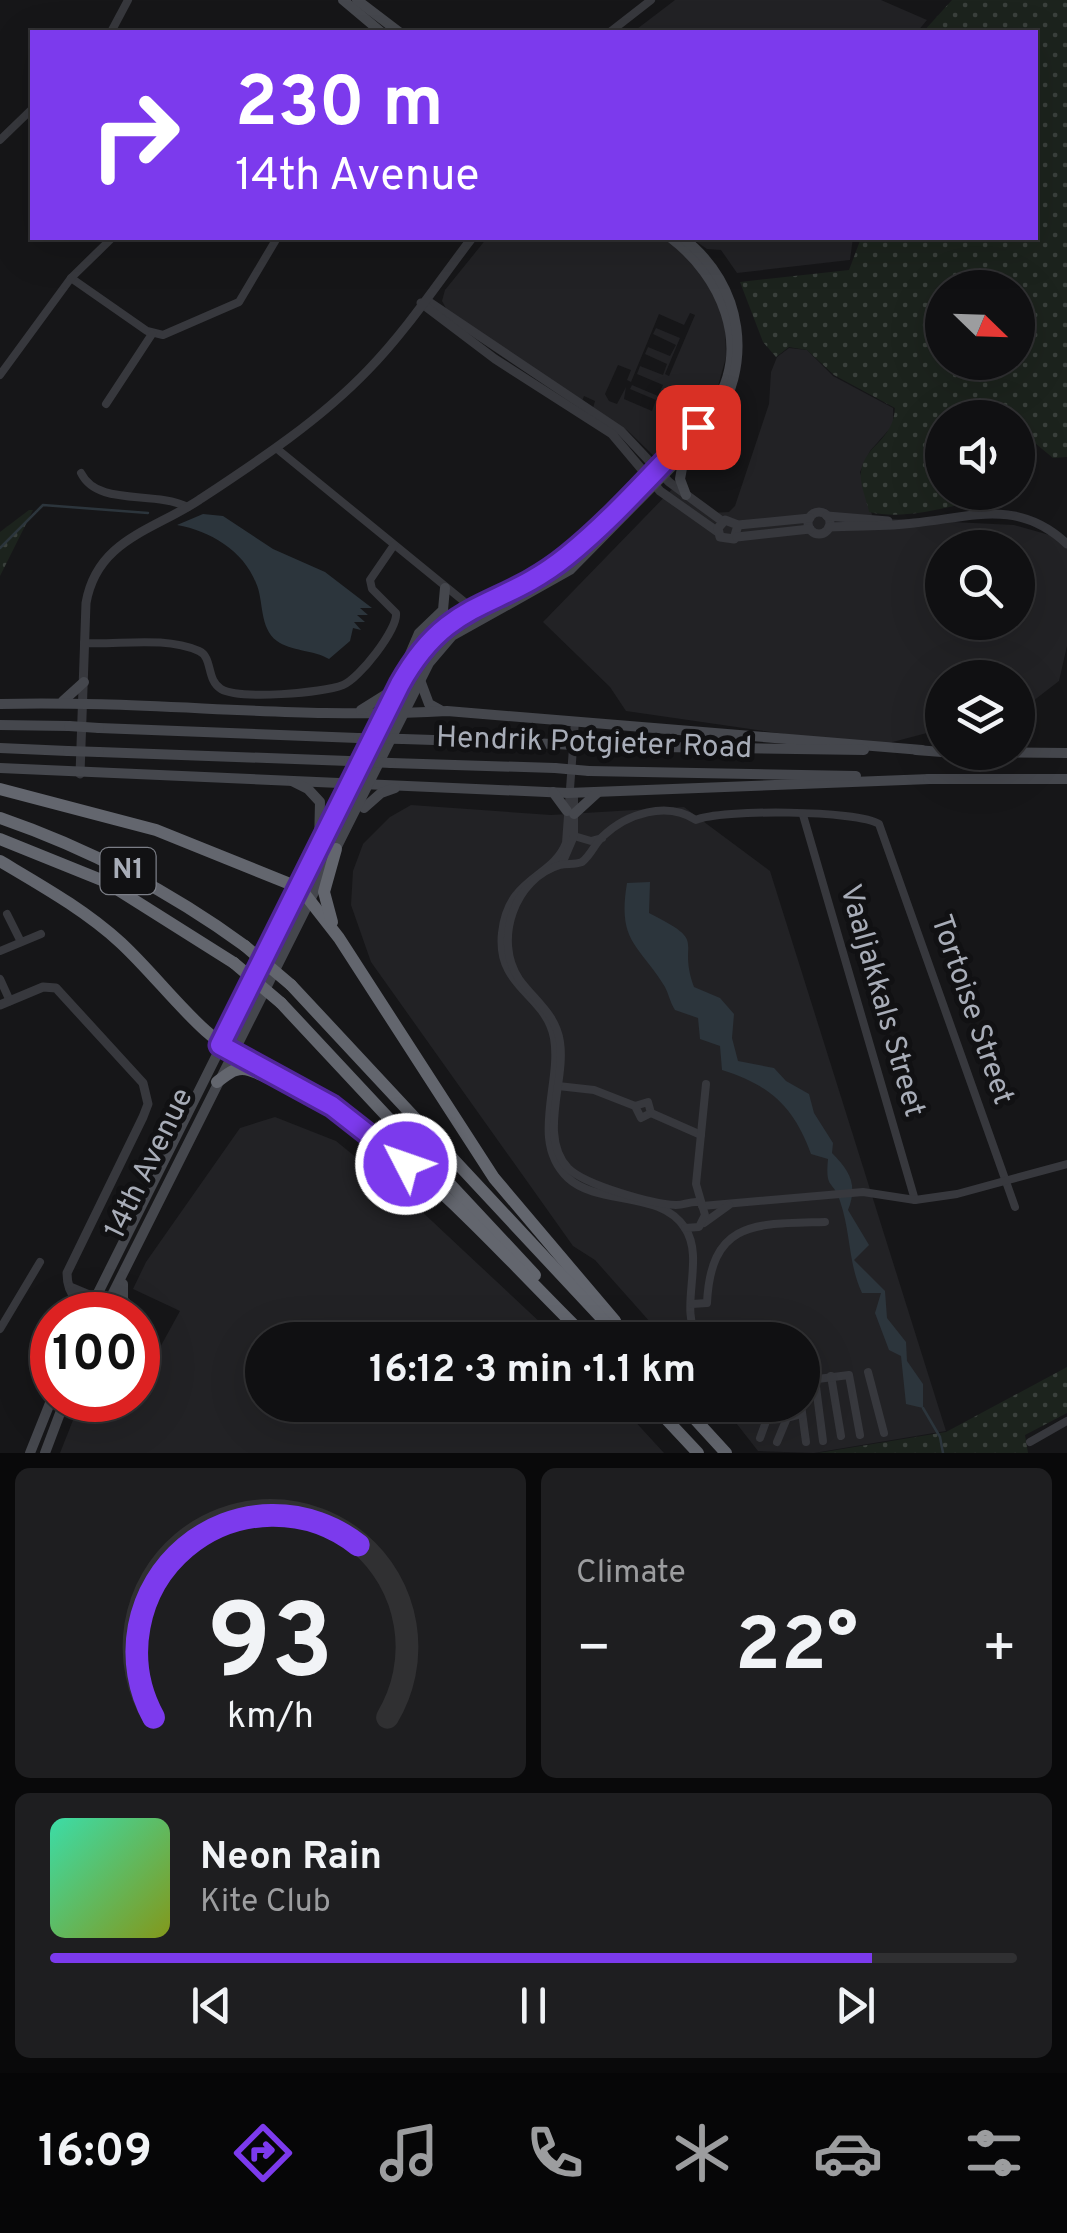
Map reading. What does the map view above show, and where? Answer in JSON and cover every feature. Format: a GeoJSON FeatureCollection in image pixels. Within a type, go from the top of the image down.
{"type":"FeatureCollection","features":[{"type":"Feature","properties":{"kind":"highway"},"geometry":{"type":"LineString","coordinates":[[0,789],[156,830],[305,893],[339,938],[494,1178],[616,1322]]}},
{"type":"Feature","properties":{"kind":"highway","name":"N1"},"geometry":{"type":"LineString","coordinates":[[0,818],[50,836],[154,884],[245,946],[291,985],[606,1322]]}},
{"type":"Feature","properties":{"kind":"highway","name":"N1"},"geometry":{"type":"LineString","coordinates":[[0,839],[104,881],[234,962],[280,1003],[575,1322]]}},
{"type":"Feature","properties":{"kind":"highway"},"geometry":{"type":"LineString","coordinates":[[336,849],[324,892],[339,938]]}},
{"type":"Feature","properties":{"kind":"highway"},"geometry":{"type":"LineString","coordinates":[[0,862],[52,891],[117,939],[225,1050],[332,1106],[389,1148],[573,1322]]}},
{"type":"Feature","properties":{"kind":"highway"},"geometry":{"type":"LineString","coordinates":[[217,1082],[241,1069],[289,1085]]}},
{"type":"Feature","properties":{"kind":"highway"},"geometry":{"type":"LineString","coordinates":[[669,1422],[698,1453]]}},
{"type":"Feature","properties":{"kind":"highway"},"geometry":{"type":"LineString","coordinates":[[698,1422],[726,1453]]}},
{"type":"Feature","properties":{"kind":"main road"},"geometry":{"type":"LineString","coordinates":[[343,0],[378,30]]}},
{"type":"Feature","properties":{"kind":"main road"},"geometry":{"type":"LineString","coordinates":[[357,0],[396,30]]}},
{"type":"Feature","properties":{"kind":"main road"},"geometry":{"type":"LineString","coordinates":[[656,477],[716,402],[730,359],[730,334],[720,296],[698,260],[673,240]]}},
{"type":"Feature","properties":{"kind":"main road"},"geometry":{"type":"LineString","coordinates":[[356,712],[378,703],[402,679],[436,631],[553,567],[684,456],[723,410],[735,380],[739,352],[736,319],[727,290],[714,268],[685,240]]}},
{"type":"Feature","properties":{"kind":"main road"},"geometry":{"type":"LineString","coordinates":[[684,456],[680,479],[686,494]]}},
{"type":"Feature","properties":{"kind":"main road","name":"14th Avenue"},"geometry":{"type":"LineString","coordinates":[[305,893],[350,824],[420,679],[440,648],[479,620],[570,570],[656,477]]}},
{"type":"Feature","properties":{"kind":"main road"},"geometry":{"type":"LineString","coordinates":[[402,679],[416,637],[443,610],[445,588]]}},
{"type":"Feature","properties":{"kind":"main road","name":"14th Avenue"},"geometry":{"type":"LineString","coordinates":[[98,1292],[305,893],[351,782],[402,679]]}},
{"type":"Feature","properties":{"kind":"main road"},"geometry":{"type":"LineString","coordinates":[[420,679],[429,704],[447,711]]}},
{"type":"Feature","properties":{"kind":"main road"},"geometry":{"type":"LineString","coordinates":[[62,702],[84,682]]}},
{"type":"Feature","properties":{"kind":"main road"},"geometry":{"type":"LineString","coordinates":[[0,704],[85,701],[386,714],[447,711],[922,750]]}},
{"type":"Feature","properties":{"kind":"main road","name":"Hendrik Potgieter Road"},"geometry":{"type":"LineString","coordinates":[[0,725],[590,746],[925,750]]}},
{"type":"Feature","properties":{"kind":"main road","name":"Hendrik Potgieter Road"},"geometry":{"type":"LineString","coordinates":[[0,748],[588,770],[1067,779]]}},
{"type":"Feature","properties":{"kind":"main road"},"geometry":{"type":"LineString","coordinates":[[1035,753],[1067,753]]}},
{"type":"Feature","properties":{"kind":"main road"},"geometry":{"type":"LineString","coordinates":[[0,768],[371,784],[410,782],[571,793],[930,779]]}},
{"type":"Feature","properties":{"kind":"main road"},"geometry":{"type":"LineString","coordinates":[[288,779],[308,789],[320,802],[318,855]]}},
{"type":"Feature","properties":{"kind":"main road"},"geometry":{"type":"LineString","coordinates":[[350,824],[376,796],[410,782]]}},
{"type":"Feature","properties":{"kind":"main road"},"geometry":{"type":"LineString","coordinates":[[553,792],[571,812],[597,792]]}},
{"type":"Feature","properties":{"kind":"main road","name":"14th Avenue"},"geometry":{"type":"LineString","coordinates":[[115,1292],[217,1082],[225,1050]]}},
{"type":"Feature","properties":{"kind":"main road"},"geometry":{"type":"LineString","coordinates":[[123,1292],[127,1269]]}},
{"type":"Feature","properties":{"kind":"main road"},"geometry":{"type":"LineString","coordinates":[[30,1453],[42,1422]]}},
{"type":"Feature","properties":{"kind":"main road"},"geometry":{"type":"LineString","coordinates":[[45,1453],[57,1422]]}},
{"type":"Feature","properties":{"kind":"street"},"geometry":{"type":"LineString","coordinates":[[112,30],[128,0]]}},
{"type":"Feature","properties":{"kind":"street"},"geometry":{"type":"LineString","coordinates":[[615,30],[652,0]]}},
{"type":"Feature","properties":{"kind":"street"},"geometry":{"type":"LineString","coordinates":[[0,140],[30,111]]}},
{"type":"Feature","properties":{"kind":"street"},"geometry":{"type":"LineString","coordinates":[[0,375],[71,278],[110,240]]}},
{"type":"Feature","properties":{"kind":"street"},"geometry":{"type":"LineString","coordinates":[[71,278],[152,334],[163,334],[239,302],[276,240]]}},
{"type":"Feature","properties":{"kind":"street"},"geometry":{"type":"LineString","coordinates":[[80,774],[86,603],[96,569],[114,547],[188,507],[276,448],[370,368],[470,240]]}},
{"type":"Feature","properties":{"kind":"street"},"geometry":{"type":"LineString","coordinates":[[423,301],[495,358],[612,434],[656,477],[720,527]]}},
{"type":"Feature","properties":{"kind":"street"},"geometry":{"type":"LineString","coordinates":[[106,404],[152,334]]}},
{"type":"Feature","properties":{"kind":"street"},"geometry":{"type":"LineString","coordinates":[[276,448],[472,608],[479,620]]}},
{"type":"Feature","properties":{"kind":"street"},"geometry":{"type":"LineString","coordinates":[[81,473],[87,485],[100,494],[164,496],[188,507]]}},
{"type":"Feature","properties":{"kind":"street"},"geometry":{"type":"LineString","coordinates":[[656,477],[686,494],[720,527],[727,541],[738,531],[810,524]]}},
{"type":"Feature","properties":{"kind":"street"},"geometry":{"type":"LineString","coordinates":[[810,524],[818,512],[828,522],[895,524],[1001,511],[1044,526],[1067,544]]}},
{"type":"Feature","properties":{"kind":"street"},"geometry":{"type":"LineString","coordinates":[[720,527],[733,520],[738,531]]}},
{"type":"Feature","properties":{"kind":"street"},"geometry":{"type":"LineString","coordinates":[[810,524],[820,534],[828,522]]}},
{"type":"Feature","properties":{"kind":"street"},"geometry":{"type":"LineString","coordinates":[[84,642],[144,642],[197,650],[206,656],[215,684],[226,691],[294,692],[341,686],[395,630],[396,614],[372,589],[370,580],[394,546]]}},
{"type":"Feature","properties":{"kind":"street"},"geometry":{"type":"LineString","coordinates":[[575,721],[571,793],[574,836],[560,861],[518,900],[507,936],[517,975],[557,1029],[560,1070],[549,1143],[564,1174],[578,1185],[652,1206],[682,1224],[701,1226],[733,1203]]}},
{"type":"Feature","properties":{"kind":"street"},"geometry":{"type":"LineString","coordinates":[[574,836],[591,841],[602,838],[656,810],[678,810],[696,820],[715,813],[803,815]]}},
{"type":"Feature","properties":{"kind":"street"},"geometry":{"type":"LineString","coordinates":[[560,861],[571,812]]}},
{"type":"Feature","properties":{"kind":"street","name":"Tortoise Street"},"geometry":{"type":"LineString","coordinates":[[803,815],[872,819],[882,828],[1015,1207]]}},
{"type":"Feature","properties":{"kind":"street","name":"Vaaljakkals Street"},"geometry":{"type":"LineString","coordinates":[[803,815],[916,1200]]}},
{"type":"Feature","properties":{"kind":"street"},"geometry":{"type":"LineString","coordinates":[[602,838],[586,859],[560,861],[519,888],[502,936],[510,978],[546,1019],[554,1036],[555,1143],[564,1164],[583,1180],[685,1204],[863,1192],[916,1200],[1007,1183],[1067,1164]]}},
{"type":"Feature","properties":{"kind":"street"},"geometry":{"type":"LineString","coordinates":[[8,914],[21,942]]}},
{"type":"Feature","properties":{"kind":"street"},"geometry":{"type":"LineString","coordinates":[[0,951],[41,934]]}},
{"type":"Feature","properties":{"kind":"street"},"geometry":{"type":"LineString","coordinates":[[0,979],[3,1002],[43,988],[56,988],[143,1084],[148,1104],[69,1267],[68,1286],[74,1292]]}},
{"type":"Feature","properties":{"kind":"street"},"geometry":{"type":"LineString","coordinates":[[560,1070],[582,1088]]}},
{"type":"Feature","properties":{"kind":"street"},"geometry":{"type":"LineString","coordinates":[[693,1322],[692,1252],[701,1226],[696,1184],[706,1084]]}},
{"type":"Feature","properties":{"kind":"street"},"geometry":{"type":"LineString","coordinates":[[556,1086],[582,1088],[635,1106],[648,1102],[651,1113],[700,1134]]}},
{"type":"Feature","properties":{"kind":"street"},"geometry":{"type":"LineString","coordinates":[[692,1252],[682,1224],[685,1204],[696,1184]]}},
{"type":"Feature","properties":{"kind":"street"},"geometry":{"type":"LineString","coordinates":[[692,1304],[706,1304],[712,1269],[728,1239],[742,1228],[825,1222]]}},
{"type":"Feature","properties":{"kind":"street"},"geometry":{"type":"LineString","coordinates":[[0,1329],[40,1262]]}},
{"type":"Feature","properties":{"kind":"street"},"geometry":{"type":"LineString","coordinates":[[868,1372],[884,1432]]}},
{"type":"Feature","properties":{"kind":"street"},"geometry":{"type":"LineString","coordinates":[[820,1378],[845,1374],[851,1378],[860,1435]]}},
{"type":"Feature","properties":{"kind":"street"},"geometry":{"type":"LineString","coordinates":[[831,1376],[841,1436]]}},
{"type":"Feature","properties":{"kind":"street"},"geometry":{"type":"LineString","coordinates":[[855,1406],[876,1402]]}},
{"type":"Feature","properties":{"kind":"street"},"geometry":{"type":"LineString","coordinates":[[820,1418],[823,1441]]}},
{"type":"Feature","properties":{"kind":"street"},"geometry":{"type":"LineString","coordinates":[[760,1438],[766,1422]]}},
{"type":"Feature","properties":{"kind":"street"},"geometry":{"type":"LineString","coordinates":[[776,1442],[785,1422]]}},
{"type":"Feature","properties":{"kind":"street"},"geometry":{"type":"LineString","coordinates":[[803,1422],[806,1442]]}},
{"type":"Feature","properties":{"kind":"street"},"geometry":{"type":"LineString","coordinates":[[1030,1442],[1067,1422]]}},
{"type":"Feature","properties":{"kind":"shaded area"},"geometry":{"type":"Polygon","coordinates":[[[675,0],[881,0],[927,20],[919,30],[636,30],[675,0]]]}},
{"type":"Feature","properties":{"kind":"shaded area"},"geometry":{"type":"Polygon","coordinates":[[[952,0],[1067,0],[1067,457],[1053,458],[1035,443],[1035,400],[925,400],[925,510],[933,510],[896,515],[869,512],[862,487],[863,463],[889,429],[895,408],[834,375],[807,350],[789,347],[776,357],[763,342],[740,282],[849,270],[860,240],[1038,240],[1038,30],[925,30],[952,0]]]}},
{"type":"Feature","properties":{"kind":"shaded area"},"geometry":{"type":"Polygon","coordinates":[[[485,240],[668,240],[692,259],[713,291],[725,323],[726,357],[717,390],[697,421],[659,461],[628,431],[593,408],[595,401],[584,396],[582,401],[447,310],[442,301],[445,290],[485,240]],[[690,313],[684,325],[659,314],[631,382],[627,380],[631,370],[618,365],[605,394],[617,404],[626,387],[624,399],[652,411],[656,400],[630,389],[632,385],[658,396],[663,385],[637,374],[640,366],[663,375],[667,364],[645,354],[648,347],[670,356],[676,345],[653,334],[656,328],[680,338],[665,374],[669,376],[695,315],[690,313]]]}},
{"type":"Feature","properties":{"kind":"shaded area"},"geometry":{"type":"Polygon","coordinates":[[[694,240],[853,240],[850,260],[737,273],[721,250],[707,249],[694,240]]]}},
{"type":"Feature","properties":{"kind":"shaded area"},"geometry":{"type":"Polygon","coordinates":[[[789,348],[807,350],[833,376],[893,408],[893,425],[870,451],[860,472],[874,522],[893,519],[1014,525],[1032,530],[925,530],[925,640],[1035,640],[1035,531],[1060,538],[1067,546],[1067,646],[1059,681],[1035,700],[1035,660],[925,660],[925,733],[889,743],[826,740],[626,711],[610,687],[543,622],[677,484],[712,513],[729,512],[735,506],[769,404],[771,372],[777,357],[789,348]]]}},
{"type":"Feature","properties":{"kind":"shaded area"},"geometry":{"type":"Polygon","coordinates":[[[33,510],[0,576],[0,532],[33,510]]]}},
{"type":"Feature","properties":{"kind":"shaded area"},"geometry":{"type":"Polygon","coordinates":[[[203,514],[223,516],[273,549],[325,572],[372,608],[360,608],[368,615],[357,615],[365,622],[354,622],[361,630],[353,628],[350,641],[329,659],[277,641],[267,629],[258,590],[243,561],[213,537],[177,525],[203,514]]]}},
{"type":"Feature","properties":{"kind":"shaded area"},"geometry":{"type":"Polygon","coordinates":[[[411,805],[551,815],[684,807],[770,871],[946,1431],[814,1453],[758,1451],[735,1422],[820,1422],[820,1322],[650,1322],[595,1260],[573,1246],[371,962],[351,905],[353,871],[363,844],[390,817],[411,805]]]}},
{"type":"Feature","properties":{"kind":"shaded area"},"geometry":{"type":"Polygon","coordinates":[[[650,882],[649,913],[686,937],[694,987],[720,998],[734,1014],[732,1038],[738,1061],[774,1068],[786,1081],[809,1094],[814,1113],[833,1143],[832,1153],[850,1179],[848,1210],[869,1245],[854,1260],[885,1291],[887,1318],[906,1342],[907,1361],[923,1384],[923,1408],[906,1404],[901,1356],[889,1350],[875,1313],[881,1293],[862,1293],[857,1282],[844,1213],[829,1181],[828,1159],[811,1154],[797,1123],[778,1100],[754,1083],[722,1070],[720,1046],[700,1039],[698,1018],[675,1010],[665,987],[632,941],[625,919],[627,883],[650,882]]]}},
{"type":"Feature","properties":{"kind":"shaded area"},"geometry":{"type":"Polygon","coordinates":[[[275,1117],[336,1141],[417,1207],[540,1322],[245,1322],[245,1422],[636,1422],[664,1453],[60,1453],[72,1422],[160,1422],[160,1347],[180,1311],[160,1302],[160,1292],[133,1289],[146,1262],[240,1128],[275,1117]]]}},
{"type":"Feature","properties":{"kind":"shaded area"},"geometry":{"type":"Polygon","coordinates":[[[1067,1367],[1067,1413],[1025,1435],[1028,1453],[818,1453],[946,1432],[1067,1367]]]}},
{"type":"Feature","properties":{"kind":"waterway"},"geometry":{"type":"LineString","coordinates":[[0,548],[43,505],[148,513]]}},
{"type":"Feature","properties":{"kind":"waterway"},"geometry":{"type":"LineString","coordinates":[[923,1408],[940,1437],[943,1453]]}},
{"type":"Feature","properties":{"kind":"route"},"geometry":{"type":"LineString","coordinates":[[406,1164],[332,1106],[220,1045],[400,684],[428,639],[456,617],[553,567],[570,554],[698,427]]}}]}
